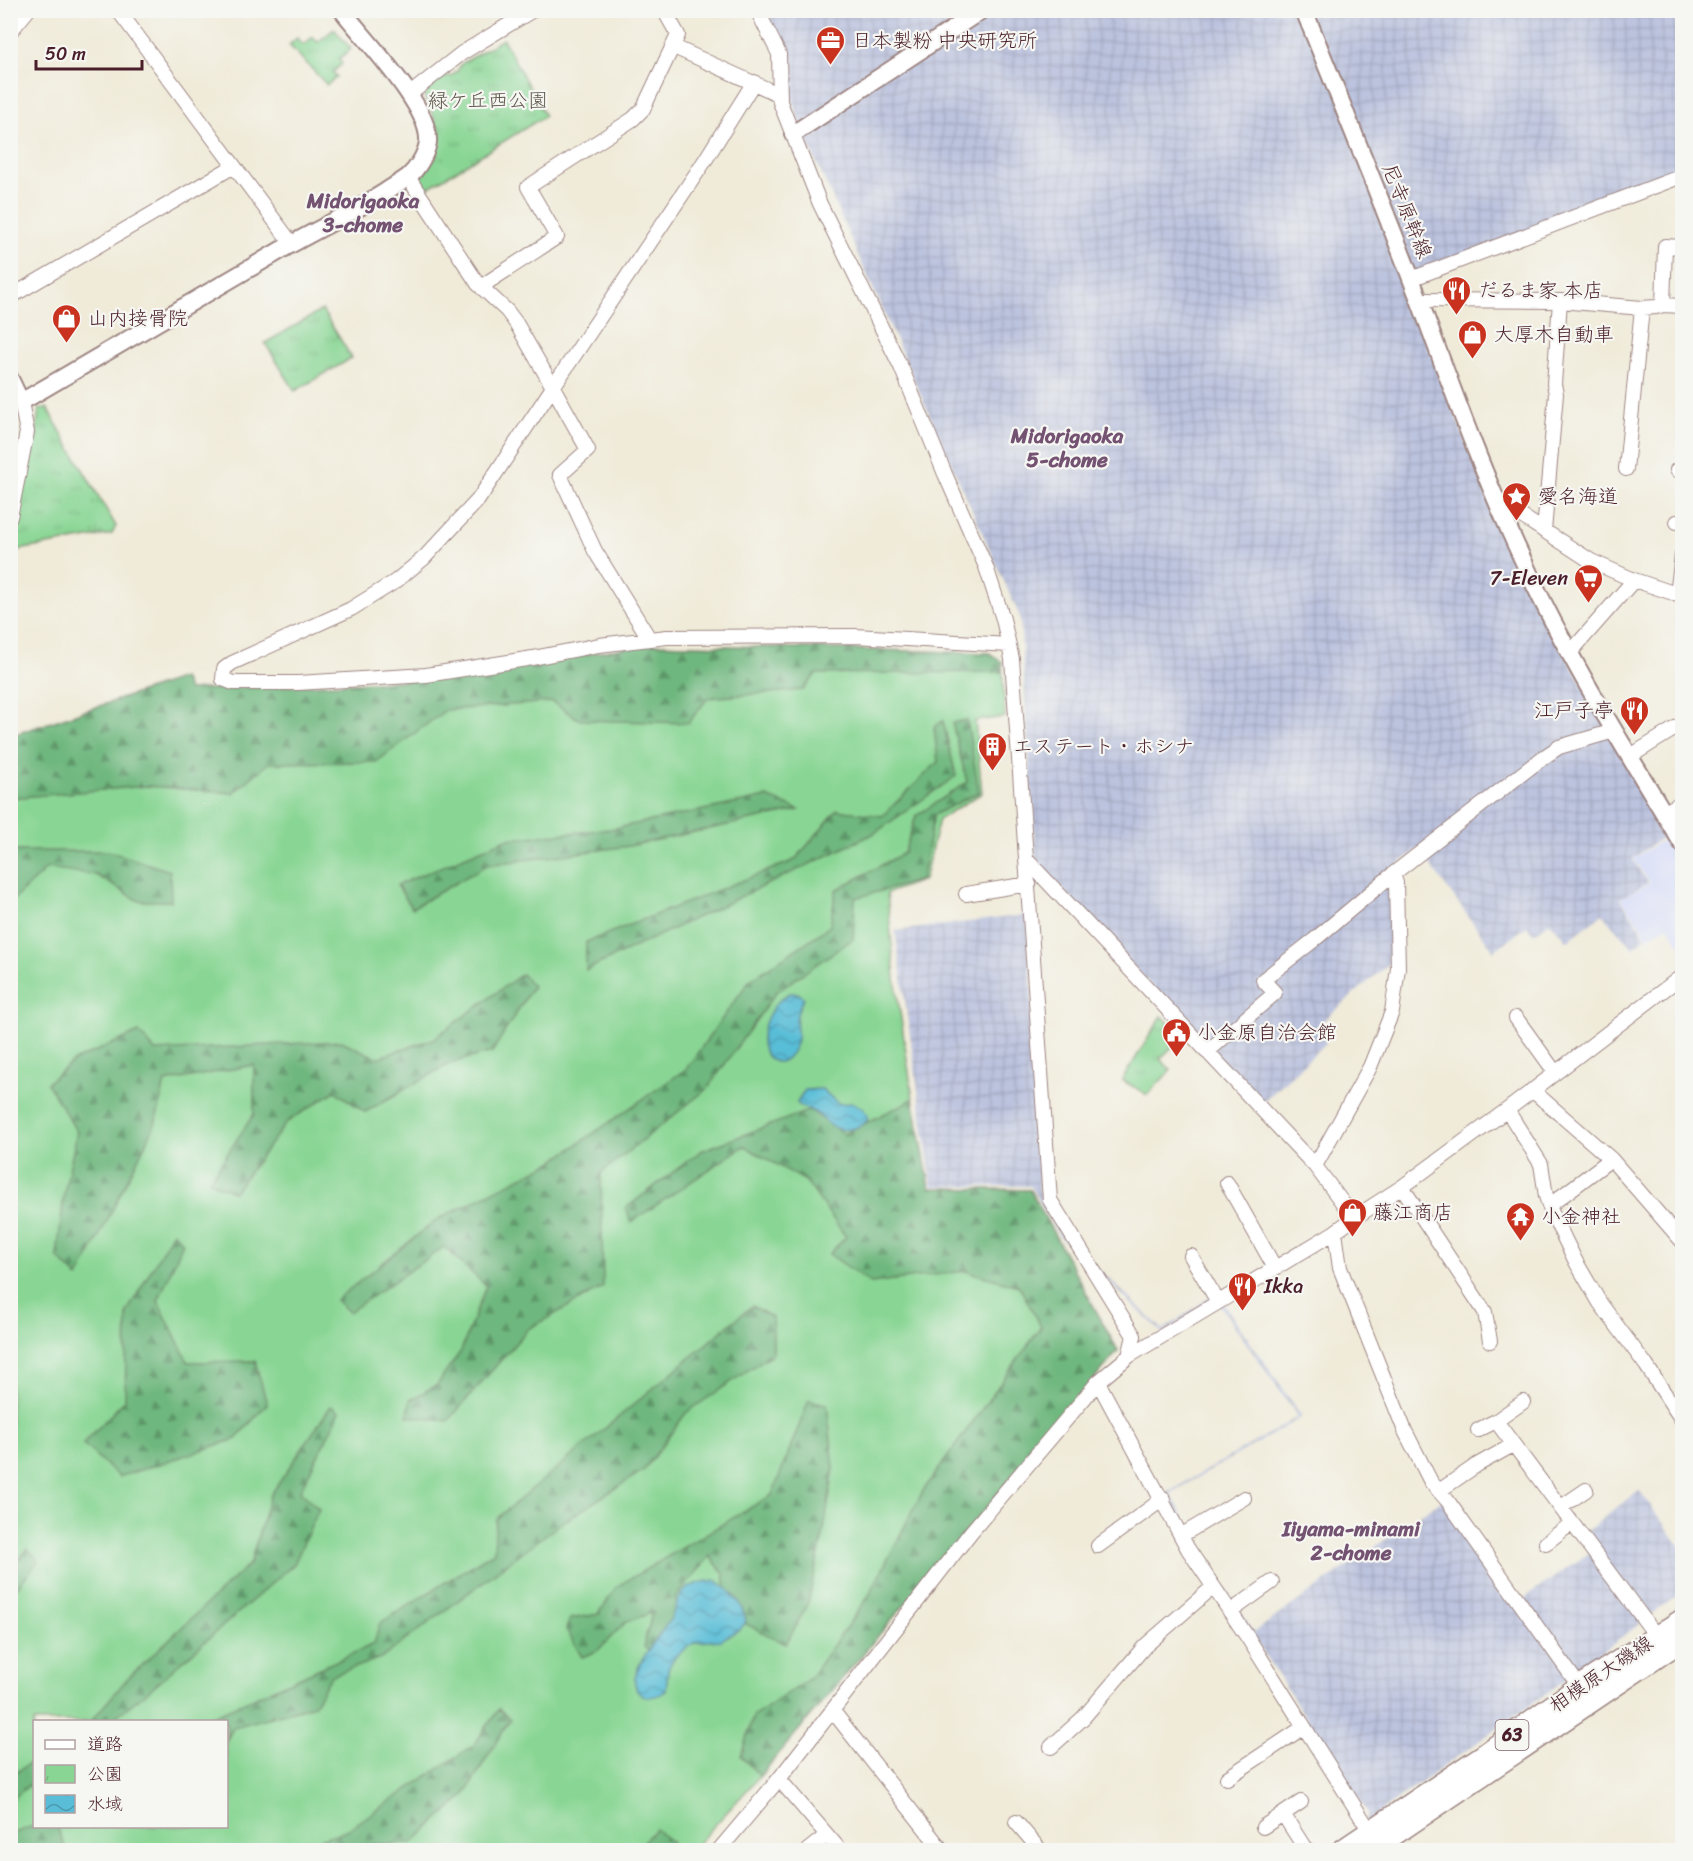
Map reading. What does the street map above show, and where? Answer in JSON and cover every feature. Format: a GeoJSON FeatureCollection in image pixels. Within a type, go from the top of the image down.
{"type":"FeatureCollection","features":[{"type":"Feature","properties":{"kind":"main road","name":"相模原大磯線"},"geometry":{"type":"LineString","coordinates":[[1343,1851],[1370,1841],[1585,1694],[1669,1642],[1683,1620]]}},
{"type":"Feature","properties":{"kind":"street"},"geometry":{"type":"LineString","coordinates":[[10,32],[28,10]]}},
{"type":"Feature","properties":{"kind":"street"},"geometry":{"type":"LineString","coordinates":[[21,402],[377,197],[408,177],[418,166],[428,141],[422,112],[342,10]]}},
{"type":"Feature","properties":{"kind":"street"},"geometry":{"type":"LineString","coordinates":[[410,94],[462,53],[533,10]]}},
{"type":"Feature","properties":{"kind":"street"},"geometry":{"type":"LineString","coordinates":[[483,289],[488,282],[557,237],[528,187],[633,119],[643,109],[678,35],[664,10]]}},
{"type":"Feature","properties":{"kind":"street"},"geometry":{"type":"LineString","coordinates":[[757,10],[779,54],[780,102],[820,204],[901,367],[986,567],[1010,645],[1050,1200],[1134,1336],[1129,1356]]}},
{"type":"Feature","properties":{"kind":"street"},"geometry":{"type":"LineString","coordinates":[[793,134],[982,10]]}},
{"type":"Feature","properties":{"kind":"street","name":"尼寺原幹線"},"geometry":{"type":"LineString","coordinates":[[1304,10],[1522,560],[1569,654],[1629,757],[1683,843]]}},
{"type":"Feature","properties":{"kind":"street"},"geometry":{"type":"LineString","coordinates":[[120,11],[292,244]]}},
{"type":"Feature","properties":{"kind":"street"},"geometry":{"type":"LineString","coordinates":[[674,46],[780,95]]}},
{"type":"Feature","properties":{"kind":"street"},"geometry":{"type":"LineString","coordinates":[[754,82],[705,162],[478,500],[424,558],[396,581],[351,609],[232,663],[224,669],[222,679],[233,683],[298,683],[426,675],[649,638],[855,636],[1010,645]]}},
{"type":"Feature","properties":{"kind":"street"},"geometry":{"type":"LineString","coordinates":[[10,297],[234,166]]}},
{"type":"Feature","properties":{"kind":"street"},"geometry":{"type":"LineString","coordinates":[[1411,279],[1683,176]]}},
{"type":"Feature","properties":{"kind":"street"},"geometry":{"type":"LineString","coordinates":[[408,177],[478,284],[507,311],[516,323],[588,450],[560,475],[595,551],[649,638]]}},
{"type":"Feature","properties":{"kind":"street"},"geometry":{"type":"LineString","coordinates":[[1663,305],[1665,246],[1683,247]]}},
{"type":"Feature","properties":{"kind":"street"},"geometry":{"type":"LineString","coordinates":[[1419,300],[1560,301],[1642,308],[1663,305],[1683,306]]}},
{"type":"Feature","properties":{"kind":"street"},"geometry":{"type":"LineString","coordinates":[[1544,531],[1556,394],[1554,384],[1560,301]]}},
{"type":"Feature","properties":{"kind":"street"},"geometry":{"type":"LineString","coordinates":[[1626,469],[1624,435],[1632,362],[1642,308]]}},
{"type":"Feature","properties":{"kind":"street"},"geometry":{"type":"LineString","coordinates":[[10,379],[21,402],[27,432],[10,517]]}},
{"type":"Feature","properties":{"kind":"street"},"geometry":{"type":"LineString","coordinates":[[1498,501],[1591,561],[1634,580],[1680,595],[1683,555]]}},
{"type":"Feature","properties":{"kind":"street"},"geometry":{"type":"LineString","coordinates":[[1569,654],[1634,580]]}},
{"type":"Feature","properties":{"kind":"street"},"geometry":{"type":"LineString","coordinates":[[1629,757],[1683,724]]}},
{"type":"Feature","properties":{"kind":"street"},"geometry":{"type":"LineString","coordinates":[[1207,1052],[1275,993],[1263,980],[1392,874],[1559,747],[1614,731]]}},
{"type":"Feature","properties":{"kind":"street"},"geometry":{"type":"LineString","coordinates":[[1664,813],[1683,802]]}},
{"type":"Feature","properties":{"kind":"street"},"geometry":{"type":"LineString","coordinates":[[1026,859],[1315,1166],[1354,1218]]}},
{"type":"Feature","properties":{"kind":"street"},"geometry":{"type":"LineString","coordinates":[[1315,1166],[1370,1066],[1392,1012],[1398,968],[1398,914],[1396,883],[1392,874]]}},
{"type":"Feature","properties":{"kind":"street"},"geometry":{"type":"LineString","coordinates":[[966,894],[1029,884]]}},
{"type":"Feature","properties":{"kind":"street"},"geometry":{"type":"LineString","coordinates":[[719,1851],[779,1779],[971,1532],[1098,1382],[1129,1356],[1335,1232],[1402,1187],[1683,976]]}},
{"type":"Feature","properties":{"kind":"street"},"geometry":{"type":"LineString","coordinates":[[1516,1025],[1555,1072]]}},
{"type":"Feature","properties":{"kind":"street"},"geometry":{"type":"LineString","coordinates":[[1532,1090],[1611,1159],[1681,1236]]}},
{"type":"Feature","properties":{"kind":"street"},"geometry":{"type":"LineString","coordinates":[[1507,1110],[1541,1164],[1546,1196],[1576,1262],[1600,1303],[1683,1420]]}},
{"type":"Feature","properties":{"kind":"street"},"geometry":{"type":"LineString","coordinates":[[1550,1205],[1611,1159]]}},
{"type":"Feature","properties":{"kind":"street"},"geometry":{"type":"LineString","coordinates":[[1227,1182],[1231,1203],[1275,1268]]}},
{"type":"Feature","properties":{"kind":"street"},"geometry":{"type":"LineString","coordinates":[[1402,1187],[1485,1312],[1491,1339]]}},
{"type":"Feature","properties":{"kind":"street"},"geometry":{"type":"LineString","coordinates":[[1335,1232],[1340,1268],[1405,1431],[1431,1482],[1585,1694]]}},
{"type":"Feature","properties":{"kind":"street"},"geometry":{"type":"LineString","coordinates":[[1191,1256],[1218,1302]]}},
{"type":"Feature","properties":{"kind":"street"},"geometry":{"type":"LineString","coordinates":[[1098,1382],[1182,1535],[1304,1726],[1370,1841],[1361,1851]]}},
{"type":"Feature","properties":{"kind":"street"},"geometry":{"type":"LineString","coordinates":[[1478,1430],[1496,1421],[1523,1402]]}},
{"type":"Feature","properties":{"kind":"street"},"geometry":{"type":"LineString","coordinates":[[1496,1421],[1572,1524],[1669,1642]]}},
{"type":"Feature","properties":{"kind":"street"},"geometry":{"type":"LineString","coordinates":[[1439,1491],[1513,1444]]}},
{"type":"Feature","properties":{"kind":"street"},"geometry":{"type":"LineString","coordinates":[[1561,1507],[1586,1490]]}},
{"type":"Feature","properties":{"kind":"street"},"geometry":{"type":"LineString","coordinates":[[1101,1548],[1163,1499]]}},
{"type":"Feature","properties":{"kind":"street"},"geometry":{"type":"LineString","coordinates":[[1182,1535],[1238,1506]]}},
{"type":"Feature","properties":{"kind":"street"},"geometry":{"type":"LineString","coordinates":[[1546,1543],[1572,1524]]}},
{"type":"Feature","properties":{"kind":"street"},"geometry":{"type":"LineString","coordinates":[[1230,1612],[1272,1582]]}},
{"type":"Feature","properties":{"kind":"street"},"geometry":{"type":"LineString","coordinates":[[1051,1747],[1067,1740],[1145,1646],[1214,1587]]}},
{"type":"Feature","properties":{"kind":"street"},"geometry":{"type":"LineString","coordinates":[[832,1710],[942,1851]]}},
{"type":"Feature","properties":{"kind":"street"},"geometry":{"type":"LineString","coordinates":[[1227,1778],[1304,1726]]}},
{"type":"Feature","properties":{"kind":"street"},"geometry":{"type":"LineString","coordinates":[[779,1779],[840,1851]]}},
{"type":"Feature","properties":{"kind":"street"},"geometry":{"type":"LineString","coordinates":[[1263,1827],[1301,1802]]}},
{"type":"Feature","properties":{"kind":"street"},"geometry":{"type":"LineString","coordinates":[[1283,1814],[1306,1851]]}},
{"type":"Feature","properties":{"kind":"street"},"geometry":{"type":"LineString","coordinates":[[1016,1822],[1021,1839],[1040,1851]]}},
{"type":"Feature","properties":{"kind":"street"},"geometry":{"type":"LineString","coordinates":[[808,1851],[827,1834]]}},
{"type":"Feature","properties":{"kind":"shaded area"},"geometry":{"type":"Polygon","coordinates":[[[764,11],[1682,11],[1682,173],[1403,281],[1515,568],[1668,833],[1632,859],[1648,883],[1620,898],[1646,937],[1633,948],[1602,914],[1568,941],[1550,922],[1534,934],[1527,926],[1494,951],[1418,849],[1388,872],[1392,892],[1393,960],[1315,1028],[1326,1043],[1260,1105],[1040,864],[1029,916],[1039,1190],[1063,1235],[1163,1330],[1216,1293],[1302,1417],[1171,1493],[1197,1545],[1254,1632],[1443,1499],[1516,1604],[1589,1553],[1584,1533],[1639,1490],[1682,1549],[1682,1592],[1569,1677],[1373,1817],[1356,1850],[1368,1813],[1193,1545],[1167,1493],[1298,1417],[1215,1298],[1163,1333],[1060,1237],[1030,1186],[932,1186],[895,931],[1026,915],[1036,870],[1020,617],[802,130],[791,97],[784,49],[764,11]]]}},
{"type":"Feature","properties":{"kind":"shaded area"},"geometry":{"type":"Polygon","coordinates":[[[1669,836],[1682,859],[1682,949],[1668,926],[1648,937],[1621,898],[1650,883],[1633,859],[1669,836]]]}},
{"type":"Feature","properties":{"kind":"green space"},"geometry":{"type":"Polygon","coordinates":[[[334,29],[351,49],[339,59],[342,64],[333,72],[337,77],[327,85],[289,45],[297,38],[303,45],[313,37],[318,42],[334,29]]]}},
{"type":"Feature","properties":{"kind":"green space","name":"緑ケ丘西公園"},"geometry":{"type":"Polygon","coordinates":[[[503,39],[545,116],[426,189],[421,182],[421,177],[434,153],[437,136],[434,119],[424,92],[446,76],[452,76],[461,64],[503,39]]]}},
{"type":"Feature","properties":{"kind":"green space"},"geometry":{"type":"Polygon","coordinates":[[[322,310],[352,358],[295,391],[265,343],[322,310]]]}},
{"type":"Feature","properties":{"kind":"green space"},"geometry":{"type":"Polygon","coordinates":[[[47,408],[116,526],[112,534],[11,551],[11,530],[36,431],[39,409],[47,408]]]}},
{"type":"Feature","properties":{"kind":"green space"},"geometry":{"type":"Polygon","coordinates":[[[650,644],[989,653],[1002,662],[1005,717],[975,721],[982,793],[939,819],[924,880],[887,893],[895,978],[913,1099],[930,1188],[1030,1190],[1118,1351],[760,1776],[692,1850],[11,1850],[10,736],[183,678],[188,690],[423,680],[650,644]]]}},
{"type":"Feature","properties":{"kind":"green space"},"geometry":{"type":"Polygon","coordinates":[[[650,644],[989,653],[1002,662],[1002,672],[816,674],[803,690],[708,698],[688,723],[580,720],[552,702],[446,710],[376,762],[269,763],[233,793],[147,786],[11,798],[10,736],[183,678],[188,690],[423,680],[650,644]]]}},
{"type":"Feature","properties":{"kind":"green space"},"geometry":{"type":"Polygon","coordinates":[[[967,720],[979,792],[934,815],[921,880],[855,898],[853,939],[776,992],[708,1088],[601,1173],[603,1287],[528,1329],[448,1421],[408,1416],[410,1400],[437,1385],[461,1351],[486,1286],[444,1247],[349,1312],[336,1300],[438,1219],[552,1162],[686,1069],[749,981],[830,926],[836,890],[904,853],[916,816],[967,782],[952,723],[967,720]]]}},
{"type":"Feature","properties":{"kind":"green space"},"geometry":{"type":"Polygon","coordinates":[[[943,721],[956,776],[873,834],[586,970],[586,942],[795,860],[837,810],[882,816],[938,762],[934,727],[943,721]]]}},
{"type":"Feature","properties":{"kind":"green space"},"geometry":{"type":"Polygon","coordinates":[[[767,797],[799,810],[629,846],[487,865],[412,908],[397,885],[507,839],[611,829],[767,797]]]}},
{"type":"Feature","properties":{"kind":"green space"},"geometry":{"type":"Polygon","coordinates":[[[11,851],[108,851],[170,871],[171,901],[139,901],[96,875],[47,868],[11,902],[11,851]]]}},
{"type":"Feature","properties":{"kind":"green space"},"geometry":{"type":"Polygon","coordinates":[[[522,974],[533,986],[492,1052],[451,1063],[365,1112],[335,1091],[287,1122],[234,1192],[209,1181],[254,1114],[254,1065],[165,1082],[155,1125],[78,1278],[57,1257],[64,1194],[77,1132],[47,1083],[74,1061],[139,1032],[155,1051],[342,1041],[377,1058],[433,1039],[522,974]]]}},
{"type":"Feature","properties":{"kind":"green space"},"geometry":{"type":"Polygon","coordinates":[[[1162,1016],[1183,1036],[1160,1059],[1171,1070],[1147,1095],[1122,1080],[1162,1016]]]}},
{"type":"Feature","properties":{"kind":"green space"},"geometry":{"type":"Polygon","coordinates":[[[913,1099],[930,1188],[1030,1190],[1118,1351],[760,1776],[741,1756],[753,1717],[810,1678],[868,1597],[923,1491],[1041,1327],[1019,1286],[965,1271],[871,1283],[829,1254],[846,1237],[806,1181],[744,1146],[631,1222],[626,1208],[701,1151],[810,1110],[844,1134],[913,1099]]]}},
{"type":"Feature","properties":{"kind":"green space"},"geometry":{"type":"Polygon","coordinates":[[[173,1232],[183,1243],[158,1301],[188,1362],[255,1361],[267,1404],[236,1439],[119,1477],[83,1444],[125,1400],[127,1312],[173,1232]]]}},
{"type":"Feature","properties":{"kind":"green space"},"geometry":{"type":"Polygon","coordinates":[[[752,1306],[773,1318],[773,1353],[686,1413],[644,1470],[560,1524],[383,1657],[331,1676],[314,1705],[234,1727],[228,1737],[228,1720],[204,1720],[374,1644],[380,1623],[494,1552],[496,1519],[752,1306]]]}},
{"type":"Feature","properties":{"kind":"green space"},"geometry":{"type":"Polygon","coordinates":[[[809,1400],[827,1404],[834,1468],[823,1535],[808,1603],[786,1644],[742,1622],[727,1597],[724,1574],[710,1556],[675,1598],[682,1614],[650,1652],[644,1647],[651,1613],[626,1622],[597,1651],[582,1657],[566,1629],[570,1619],[599,1614],[616,1587],[772,1495],[809,1400]]]}},
{"type":"Feature","properties":{"kind":"green space"},"geometry":{"type":"Polygon","coordinates":[[[331,1406],[340,1412],[300,1491],[319,1509],[294,1564],[146,1693],[111,1720],[92,1720],[127,1679],[250,1563],[270,1496],[331,1406]]]}},
{"type":"Feature","properties":{"kind":"green space"},"geometry":{"type":"Polygon","coordinates":[[[27,1549],[39,1560],[11,1595],[11,1571],[27,1549]]]}},
{"type":"Feature","properties":{"kind":"green space"},"geometry":{"type":"Polygon","coordinates":[[[499,1709],[510,1719],[464,1796],[412,1843],[357,1845],[352,1850],[287,1850],[347,1830],[474,1745],[499,1709]]]}},
{"type":"Feature","properties":{"kind":"green space"},"geometry":{"type":"Polygon","coordinates":[[[33,1761],[33,1782],[11,1800],[11,1776],[33,1761]]]}},
{"type":"Feature","properties":{"kind":"green space"},"geometry":{"type":"Polygon","coordinates":[[[33,1826],[57,1828],[66,1850],[11,1850],[11,1834],[33,1826]]]}},
{"type":"Feature","properties":{"kind":"green space"},"geometry":{"type":"Polygon","coordinates":[[[655,1829],[672,1842],[666,1850],[636,1850],[655,1829]]]}},
{"type":"Feature","properties":{"kind":"water"},"geometry":{"type":"Polygon","coordinates":[[[791,993],[798,993],[804,998],[796,1018],[796,1042],[786,1059],[778,1062],[766,1055],[762,1036],[764,1025],[775,1005],[791,993]]]}},
{"type":"Feature","properties":{"kind":"water"},"geometry":{"type":"Polygon","coordinates":[[[822,1089],[840,1104],[853,1103],[861,1107],[868,1115],[867,1121],[854,1128],[839,1129],[797,1103],[805,1090],[822,1089]]]}},
{"type":"Feature","properties":{"kind":"water"},"geometry":{"type":"Polygon","coordinates":[[[716,1580],[736,1598],[746,1622],[740,1629],[721,1640],[696,1642],[678,1654],[668,1669],[666,1691],[656,1696],[645,1696],[637,1690],[635,1680],[637,1670],[671,1618],[680,1596],[692,1586],[716,1580]]]}},
{"type":"Feature","properties":{"kind":"place","name":"日本製粉 中央研究所"},"geometry":{"type":"Point","coordinates":[831,66]}},
{"type":"Feature","properties":{"kind":"place","name":"だるま家 本店"},"geometry":{"type":"Point","coordinates":[1457,316]}},
{"type":"Feature","properties":{"kind":"place","name":"山内接骨院"},"geometry":{"type":"Point","coordinates":[67,344]}},
{"type":"Feature","properties":{"kind":"place","name":"大厚木自動車"},"geometry":{"type":"Point","coordinates":[1473,360]}},
{"type":"Feature","properties":{"kind":"place","name":"愛名海道"},"geometry":{"type":"Point","coordinates":[1517,522]}},
{"type":"Feature","properties":{"kind":"place","name":"7-Eleven"},"geometry":{"type":"Point","coordinates":[1589,604]}},
{"type":"Feature","properties":{"kind":"place","name":"江戸子亭"},"geometry":{"type":"Point","coordinates":[1635,736]}},
{"type":"Feature","properties":{"kind":"place","name":"エステート・ホシナ"},"geometry":{"type":"Point","coordinates":[992,772]}},
{"type":"Feature","properties":{"kind":"place","name":"小金原自治会館"},"geometry":{"type":"Point","coordinates":[1176,1058]}},
{"type":"Feature","properties":{"kind":"place","name":"藤江商店"},"geometry":{"type":"Point","coordinates":[1352,1238]}},
{"type":"Feature","properties":{"kind":"place","name":"小金神社"},"geometry":{"type":"Point","coordinates":[1520,1242]}},
{"type":"Feature","properties":{"kind":"place","name":"Ikka"},"geometry":{"type":"Point","coordinates":[1243,1312]}},
{"type":"Feature","properties":{"kind":"district","name":"Midorigaoka 3-chome"},"geometry":{"type":"Point","coordinates":[363,213]}},
{"type":"Feature","properties":{"kind":"district","name":"Midorigaoka 5-chome"},"geometry":{"type":"Point","coordinates":[1067,448]}},
{"type":"Feature","properties":{"kind":"district","name":"Iiyama-minami 2-chome"},"geometry":{"type":"Point","coordinates":[1351,1541]}}]}
